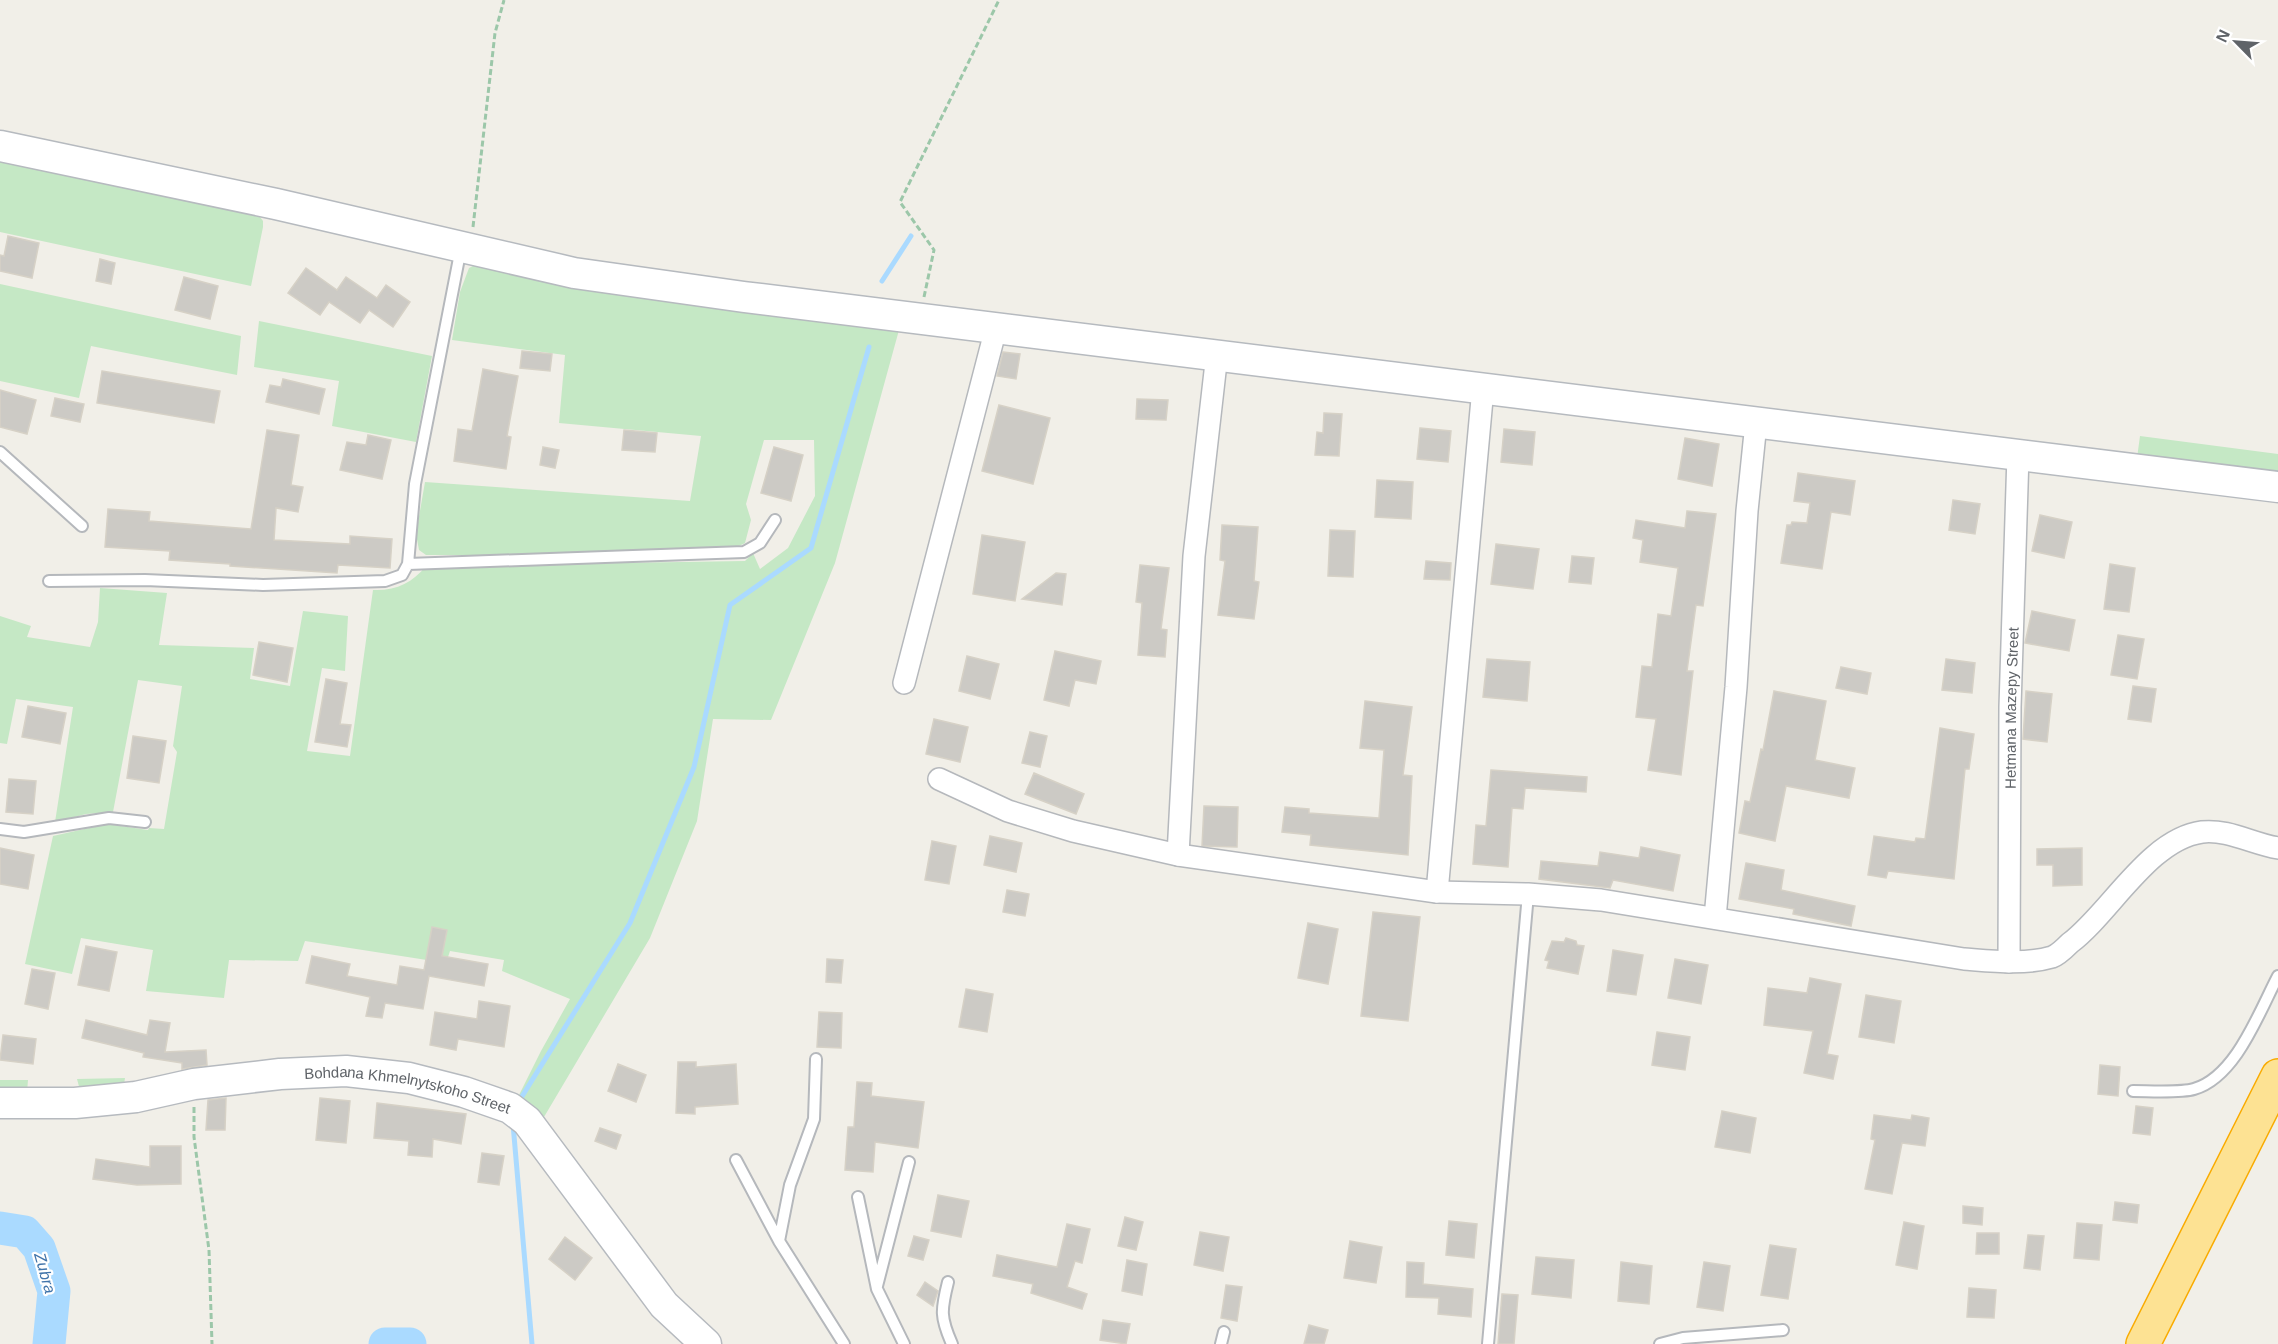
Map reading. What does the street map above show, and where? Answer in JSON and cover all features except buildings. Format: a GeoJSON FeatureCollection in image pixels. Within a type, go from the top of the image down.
{"type":"FeatureCollection","features":[{"type":"Feature","properties":{"kind":"highway"},"geometry":{"type":"LineString","coordinates":[[2144,1344],[2278,1076]]}},
{"type":"Feature","properties":{"kind":"street"},"geometry":{"type":"LineString","coordinates":[[0,146],[276,204],[574,273],[744,297],[2278,487]]}},
{"type":"Feature","properties":{"kind":"street"},"geometry":{"type":"LineString","coordinates":[[904,683],[996,328]]}},
{"type":"Feature","properties":{"kind":"street"},"geometry":{"type":"LineString","coordinates":[[1179,855],[1194,556],[1217,354]]}},
{"type":"Feature","properties":{"kind":"street"},"geometry":{"type":"LineString","coordinates":[[1437,892],[1483,388]]}},
{"type":"Feature","properties":{"kind":"street"},"geometry":{"type":"LineString","coordinates":[[1715,918],[1736,687],[1747,511],[1756,423]]}},
{"type":"Feature","properties":{"kind":"street","name":"Hetmana Mazepy Street"},"geometry":{"type":"LineString","coordinates":[[2009,962],[2010,707],[2018,455]]}},
{"type":"Feature","properties":{"kind":"street"},"geometry":{"type":"LineString","coordinates":[[939,779],[1008,811],[1073,831],[1179,855],[1437,892],[1528,894],[1600,900],[1964,959],[2009,962],[2053,957],[2084,933],[2122,889],[2166,847],[2186,837],[2201,832],[2221,832],[2264,846],[2278,848]]}},
{"type":"Feature","properties":{"kind":"street","name":"Bohdana Khmelnytskoho Street"},"geometry":{"type":"LineString","coordinates":[[0,1103],[75,1103],[136,1097],[194,1084],[280,1074],[346,1071],[409,1078],[464,1092],[510,1108],[527,1121],[664,1305],[706,1344]]}},
{"type":"Feature","properties":{"kind":"lane"},"geometry":{"type":"LineString","coordinates":[[49,581],[145,580],[263,585],[386,581],[402,575],[408,564],[414,484],[466,249]]}},
{"type":"Feature","properties":{"kind":"lane"},"geometry":{"type":"LineString","coordinates":[[0,452],[82,526]]}},
{"type":"Feature","properties":{"kind":"lane"},"geometry":{"type":"LineString","coordinates":[[408,564],[744,552],[760,543],[775,520]]}},
{"type":"Feature","properties":{"kind":"lane"},"geometry":{"type":"LineString","coordinates":[[0,829],[24,832],[109,818],[145,822]]}},
{"type":"Feature","properties":{"kind":"lane"},"geometry":{"type":"LineString","coordinates":[[1488,1344],[1528,894]]}},
{"type":"Feature","properties":{"kind":"lane"},"geometry":{"type":"LineString","coordinates":[[2133,1091],[2194,1090],[2219,1076],[2237,1054],[2278,976]]}},
{"type":"Feature","properties":{"kind":"lane"},"geometry":{"type":"LineString","coordinates":[[779,1241],[790,1185],[814,1119],[816,1059]]}},
{"type":"Feature","properties":{"kind":"lane"},"geometry":{"type":"LineString","coordinates":[[736,1160],[779,1241],[844,1344]]}},
{"type":"Feature","properties":{"kind":"lane"},"geometry":{"type":"LineString","coordinates":[[877,1289],[909,1162]]}},
{"type":"Feature","properties":{"kind":"lane"},"geometry":{"type":"LineString","coordinates":[[858,1197],[877,1289],[904,1344]]}},
{"type":"Feature","properties":{"kind":"lane"},"geometry":{"type":"LineString","coordinates":[[948,1281],[942,1306],[943,1321],[952,1344]]}},
{"type":"Feature","properties":{"kind":"lane"},"geometry":{"type":"LineString","coordinates":[[1660,1344],[1683,1338],[1783,1330]]}},
{"type":"Feature","properties":{"kind":"lane"},"geometry":{"type":"LineString","coordinates":[[1221,1344],[1224,1332]]}},
{"type":"Feature","properties":{"kind":"path"},"geometry":{"type":"LineString","coordinates":[[466,249],[495,33],[504,0]]}},
{"type":"Feature","properties":{"kind":"path"},"geometry":{"type":"LineString","coordinates":[[920,318],[934,250],[900,202],[999,0]]}},
{"type":"Feature","properties":{"kind":"path"},"geometry":{"type":"LineString","coordinates":[[194,1084],[194,1137],[209,1250],[212,1344]]}},
{"type":"Feature","properties":{"kind":"green space"},"geometry":{"type":"Polygon","coordinates":[[[0,159],[260,217],[263,227],[251,286],[0,232],[0,159]]]}},
{"type":"Feature","properties":{"kind":"green space"},"geometry":{"type":"Polygon","coordinates":[[[475,265],[899,330],[835,563],[771,720],[713,719],[697,821],[650,938],[544,1117],[535,1108],[517,1099],[570,999],[502,971],[504,960],[450,951],[446,963],[305,941],[298,961],[229,960],[224,998],[146,991],[153,950],[81,938],[72,974],[25,964],[53,836],[107,824],[148,830],[149,828],[164,829],[177,752],[173,746],[182,686],[138,680],[113,812],[86,814],[55,822],[73,707],[16,699],[7,744],[0,743],[0,616],[31,626],[27,637],[90,647],[98,622],[100,588],[167,593],[159,645],[254,648],[250,679],[290,686],[303,611],[348,616],[345,671],[322,668],[307,751],[350,756],[373,590],[403,585],[426,566],[745,561],[753,553],[760,569],[788,548],[815,496],[814,440],[764,440],[746,504],[751,520],[745,543],[739,546],[505,555],[426,555],[419,550],[416,534],[425,482],[690,501],[701,436],[559,423],[565,355],[452,340],[460,292],[469,268],[475,265]]]}},
{"type":"Feature","properties":{"kind":"green space"},"geometry":{"type":"Polygon","coordinates":[[[0,284],[241,336],[237,375],[91,346],[79,398],[0,381],[0,284]]]}},
{"type":"Feature","properties":{"kind":"green space"},"geometry":{"type":"Polygon","coordinates":[[[259,321],[432,356],[416,442],[332,426],[339,381],[254,367],[259,321]]]}},
{"type":"Feature","properties":{"kind":"green space"},"geometry":{"type":"Polygon","coordinates":[[[2140,436],[2278,454],[2278,474],[2137,458],[2140,436]]]}},
{"type":"Feature","properties":{"kind":"green space"},"geometry":{"type":"Polygon","coordinates":[[[125,1078],[124,1084],[81,1094],[77,1079],[125,1078]]]}},
{"type":"Feature","properties":{"kind":"green space"},"geometry":{"type":"Polygon","coordinates":[[[0,1080],[28,1080],[27,1092],[0,1094],[0,1080]]]}},
{"type":"Feature","properties":{"kind":"waterway"},"geometry":{"type":"LineString","coordinates":[[882,281],[911,236]]}},
{"type":"Feature","properties":{"kind":"waterway"},"geometry":{"type":"LineString","coordinates":[[521,1098],[630,923],[694,767],[730,605],[811,548],[869,347]]}},
{"type":"Feature","properties":{"kind":"waterway"},"geometry":{"type":"LineString","coordinates":[[513,1124],[532,1344]]}},
{"type":"Feature","properties":{"kind":"waterway","name":"Zubra"},"geometry":{"type":"LineString","coordinates":[[0,1228],[25,1232],[39,1248],[54,1291],[49,1344]]}},
{"type":"Feature","properties":{"kind":"waterway","name":"Zubra"},"geometry":{"type":"LineString","coordinates":[[385,1344],[410,1344]]}}]}
